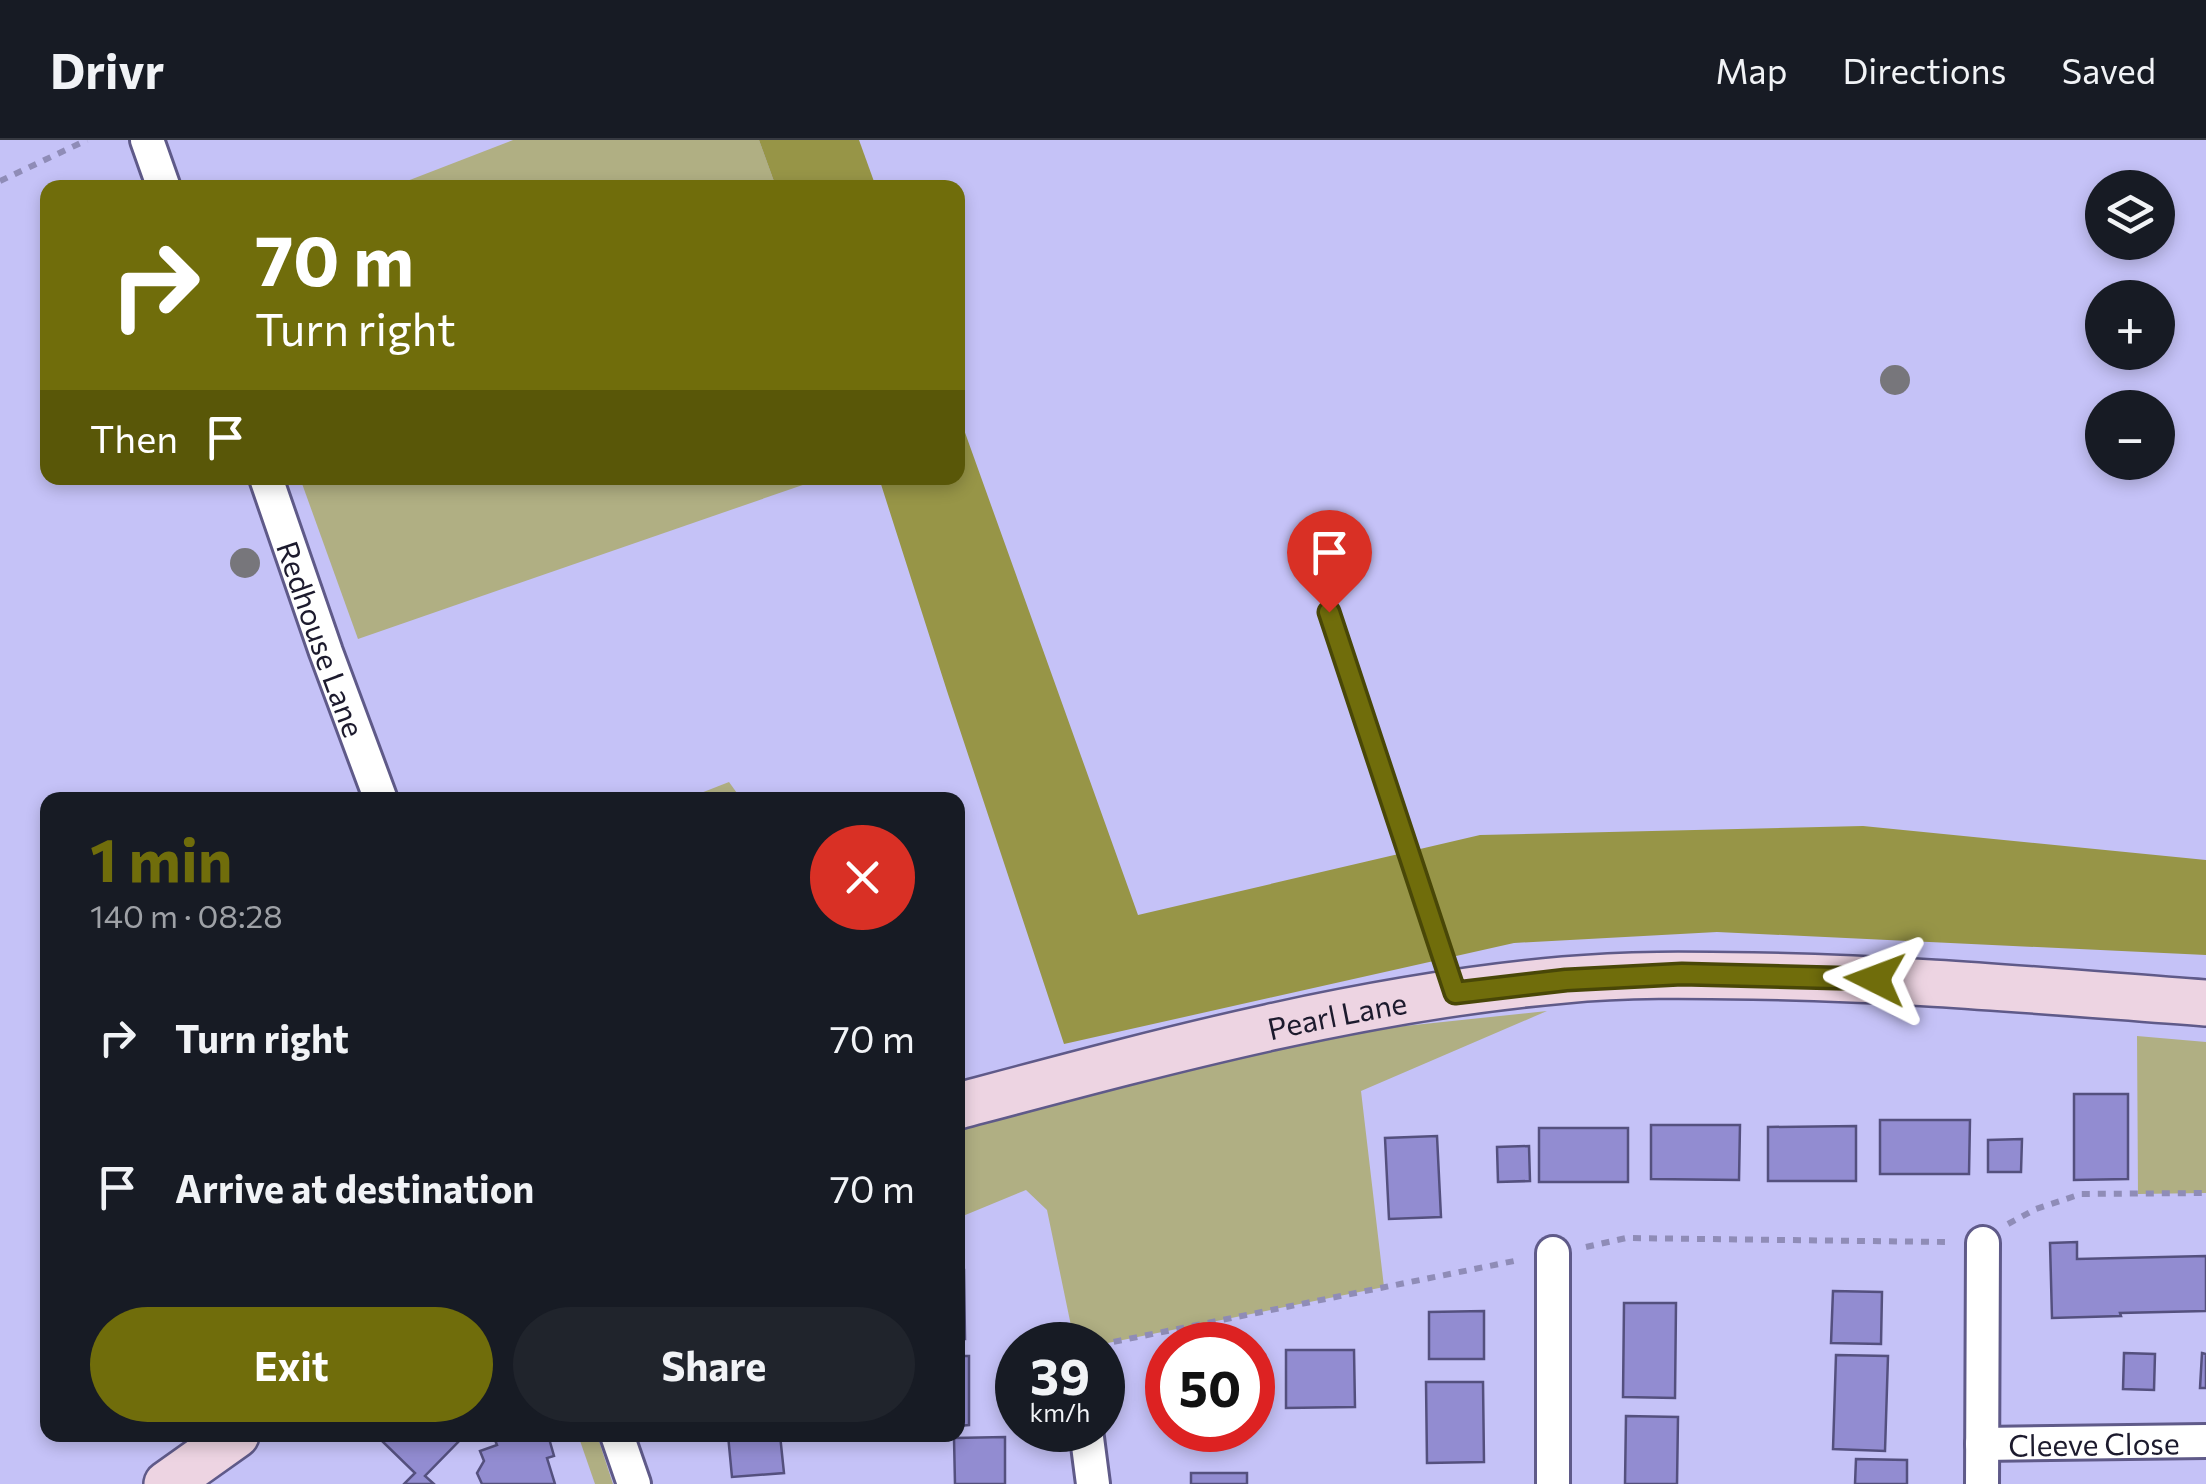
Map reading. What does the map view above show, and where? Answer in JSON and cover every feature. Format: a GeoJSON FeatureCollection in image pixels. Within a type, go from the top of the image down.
{"type":"FeatureCollection","features":[{"type":"Feature","properties":{"kind":"main road","name":"Pearl Lane"},"geometry":{"type":"LineString","coordinates":[[965,1104],[1323,1015],[1566,980],[1682,974],[1843,977],[2206,1003]]}},
{"type":"Feature","properties":{"kind":"main road"},"geometry":{"type":"LineString","coordinates":[[167,1484],[226,1442]]}},
{"type":"Feature","properties":{"kind":"street"},"geometry":{"type":"LineString","coordinates":[[147,140],[161,180]]}},
{"type":"Feature","properties":{"kind":"street","name":"Redhouse Lane"},"geometry":{"type":"LineString","coordinates":[[268,485],[378,792]]}},
{"type":"Feature","properties":{"kind":"street","name":"Cleeve Close"},"geometry":{"type":"LineString","coordinates":[[1982,1484],[1983,1243]]}},
{"type":"Feature","properties":{"kind":"street"},"geometry":{"type":"LineString","coordinates":[[1553,1254],[1553,1484]]}},
{"type":"Feature","properties":{"kind":"street","name":"Cleeve Close"},"geometry":{"type":"LineString","coordinates":[[1982,1444],[2206,1441]]}},
{"type":"Feature","properties":{"kind":"street"},"geometry":{"type":"LineString","coordinates":[[619,1442],[634,1484]]}},
{"type":"Feature","properties":{"kind":"street"},"geometry":{"type":"LineString","coordinates":[[1089,1452],[1093,1484]]}},
{"type":"Feature","properties":{"kind":"lane"},"geometry":{"type":"LineString","coordinates":[[1329,612],[1455,993]]}},
{"type":"Feature","properties":{"kind":"path"},"geometry":{"type":"LineString","coordinates":[[0,180],[88,140]]}},
{"type":"Feature","properties":{"kind":"path"},"geometry":{"type":"LineString","coordinates":[[1125,1340],[1626,1238],[1983,1243],[2036,1209],[2081,1194],[2206,1193]]}},
{"type":"Feature","properties":{"kind":"shaded area"},"geometry":{"type":"Polygon","coordinates":[[[513,140],[759,140],[773,180],[410,180],[513,140]]]}},
{"type":"Feature","properties":{"kind":"shaded area"},"geometry":{"type":"Polygon","coordinates":[[[759,140],[859,140],[873,180],[773,180],[759,140]]]}},
{"type":"Feature","properties":{"kind":"shaded area"},"geometry":{"type":"Polygon","coordinates":[[[965,433],[1138,915],[1480,835],[1863,826],[2206,860],[2206,955],[1717,932],[1514,943],[1064,1044],[881,485],[965,485],[965,433]]]}},
{"type":"Feature","properties":{"kind":"shaded area"},"geometry":{"type":"Polygon","coordinates":[[[303,485],[803,485],[358,639],[303,485]]]}},
{"type":"Feature","properties":{"kind":"shaded area"},"geometry":{"type":"Polygon","coordinates":[[[729,782],[736,792],[703,792],[729,782]]]}},
{"type":"Feature","properties":{"kind":"shaded area"},"geometry":{"type":"Polygon","coordinates":[[[1547,1011],[1361,1091],[1384,1287],[1211,1322],[1145,1322],[1145,1335],[1125,1340],[1125,1322],[1070,1322],[1047,1210],[1026,1190],[965,1215],[965,1121],[1348,1032],[1547,1011]]]}},
{"type":"Feature","properties":{"kind":"shaded area"},"geometry":{"type":"Polygon","coordinates":[[[2137,1036],[2206,1042],[2206,1193],[2138,1194],[2137,1036]]]}},
{"type":"Feature","properties":{"kind":"shaded area"},"geometry":{"type":"Polygon","coordinates":[[[580,1442],[599,1442],[613,1484],[595,1484],[580,1442]]]}},
{"type":"Feature","properties":{"kind":"building"},"geometry":{"type":"Polygon","coordinates":[[[2074,1094],[2128,1094],[2128,1179],[2074,1180],[2074,1094]]]}},
{"type":"Feature","properties":{"kind":"building"},"geometry":{"type":"Polygon","coordinates":[[[1880,1120],[1970,1120],[1969,1174],[1880,1174],[1880,1120]]]}},
{"type":"Feature","properties":{"kind":"building"},"geometry":{"type":"Polygon","coordinates":[[[1651,1125],[1740,1125],[1739,1180],[1651,1179],[1651,1125]]]}},
{"type":"Feature","properties":{"kind":"building"},"geometry":{"type":"Polygon","coordinates":[[[1856,1126],[1856,1181],[1768,1181],[1768,1127],[1856,1126]]]}},
{"type":"Feature","properties":{"kind":"building"},"geometry":{"type":"Polygon","coordinates":[[[1539,1128],[1628,1128],[1628,1182],[1539,1182],[1539,1128]]]}},
{"type":"Feature","properties":{"kind":"building"},"geometry":{"type":"Polygon","coordinates":[[[1437,1136],[1441,1217],[1389,1219],[1385,1138],[1437,1136]]]}},
{"type":"Feature","properties":{"kind":"building"},"geometry":{"type":"Polygon","coordinates":[[[2022,1139],[2021,1172],[1988,1172],[1988,1140],[2022,1139]]]}},
{"type":"Feature","properties":{"kind":"building"},"geometry":{"type":"Polygon","coordinates":[[[1529,1146],[1530,1181],[1498,1182],[1497,1147],[1529,1146]]]}},
{"type":"Feature","properties":{"kind":"building"},"geometry":{"type":"Polygon","coordinates":[[[2077,1242],[2077,1259],[2206,1256],[2206,1311],[2052,1318],[2050,1243],[2077,1242]]]}},
{"type":"Feature","properties":{"kind":"building"},"geometry":{"type":"Polygon","coordinates":[[[1833,1291],[1882,1292],[1881,1344],[1831,1343],[1833,1291]]]}},
{"type":"Feature","properties":{"kind":"building"},"geometry":{"type":"Polygon","coordinates":[[[1624,1303],[1676,1303],[1675,1398],[1623,1397],[1624,1303]]]}},
{"type":"Feature","properties":{"kind":"building"},"geometry":{"type":"Polygon","coordinates":[[[1484,1311],[1484,1359],[1429,1359],[1429,1312],[1484,1311]]]}},
{"type":"Feature","properties":{"kind":"building"},"geometry":{"type":"Polygon","coordinates":[[[1286,1350],[1354,1350],[1355,1407],[1286,1408],[1286,1350]]]}},
{"type":"Feature","properties":{"kind":"building"},"geometry":{"type":"Polygon","coordinates":[[[2124,1353],[2155,1354],[2154,1390],[2123,1389],[2124,1353]]]}},
{"type":"Feature","properties":{"kind":"building"},"geometry":{"type":"Polygon","coordinates":[[[2202,1353],[2206,1354],[2206,1388],[2200,1388],[2202,1353]]]}},
{"type":"Feature","properties":{"kind":"building"},"geometry":{"type":"Polygon","coordinates":[[[1836,1355],[1888,1356],[1885,1451],[1833,1449],[1836,1355]]]}},
{"type":"Feature","properties":{"kind":"building"},"geometry":{"type":"Polygon","coordinates":[[[965,1356],[969,1356],[969,1425],[965,1425],[965,1356]]]}},
{"type":"Feature","properties":{"kind":"building"},"geometry":{"type":"Polygon","coordinates":[[[1426,1382],[1483,1382],[1484,1462],[1427,1463],[1426,1382]]]}},
{"type":"Feature","properties":{"kind":"building"},"geometry":{"type":"Polygon","coordinates":[[[1626,1416],[1678,1417],[1677,1484],[1625,1484],[1626,1416]]]}},
{"type":"Feature","properties":{"kind":"building"},"geometry":{"type":"Polygon","coordinates":[[[995,1437],[995,1452],[1005,1452],[1005,1484],[955,1484],[954,1442],[965,1442],[965,1438],[995,1437]]]}},
{"type":"Feature","properties":{"kind":"building"},"geometry":{"type":"Polygon","coordinates":[[[383,1442],[458,1442],[425,1476],[434,1484],[404,1484],[415,1473],[383,1442]]]}},
{"type":"Feature","properties":{"kind":"building"},"geometry":{"type":"Polygon","coordinates":[[[496,1442],[550,1442],[554,1456],[547,1458],[555,1484],[482,1484],[477,1473],[484,1461],[480,1451],[497,1445],[496,1442]]]}},
{"type":"Feature","properties":{"kind":"building"},"geometry":{"type":"Polygon","coordinates":[[[729,1442],[781,1442],[784,1473],[732,1477],[729,1442]]]}},
{"type":"Feature","properties":{"kind":"building"},"geometry":{"type":"Polygon","coordinates":[[[1856,1459],[1907,1460],[1907,1484],[1855,1484],[1856,1459]]]}},
{"type":"Feature","properties":{"kind":"building"},"geometry":{"type":"Polygon","coordinates":[[[1191,1473],[1247,1473],[1247,1484],[1191,1484],[1191,1473]]]}},
{"type":"Feature","properties":{"kind":"route"},"geometry":{"type":"LineString","coordinates":[[1329,612],[1455,993],[1566,980],[1682,974],[1875,979]]}}]}
